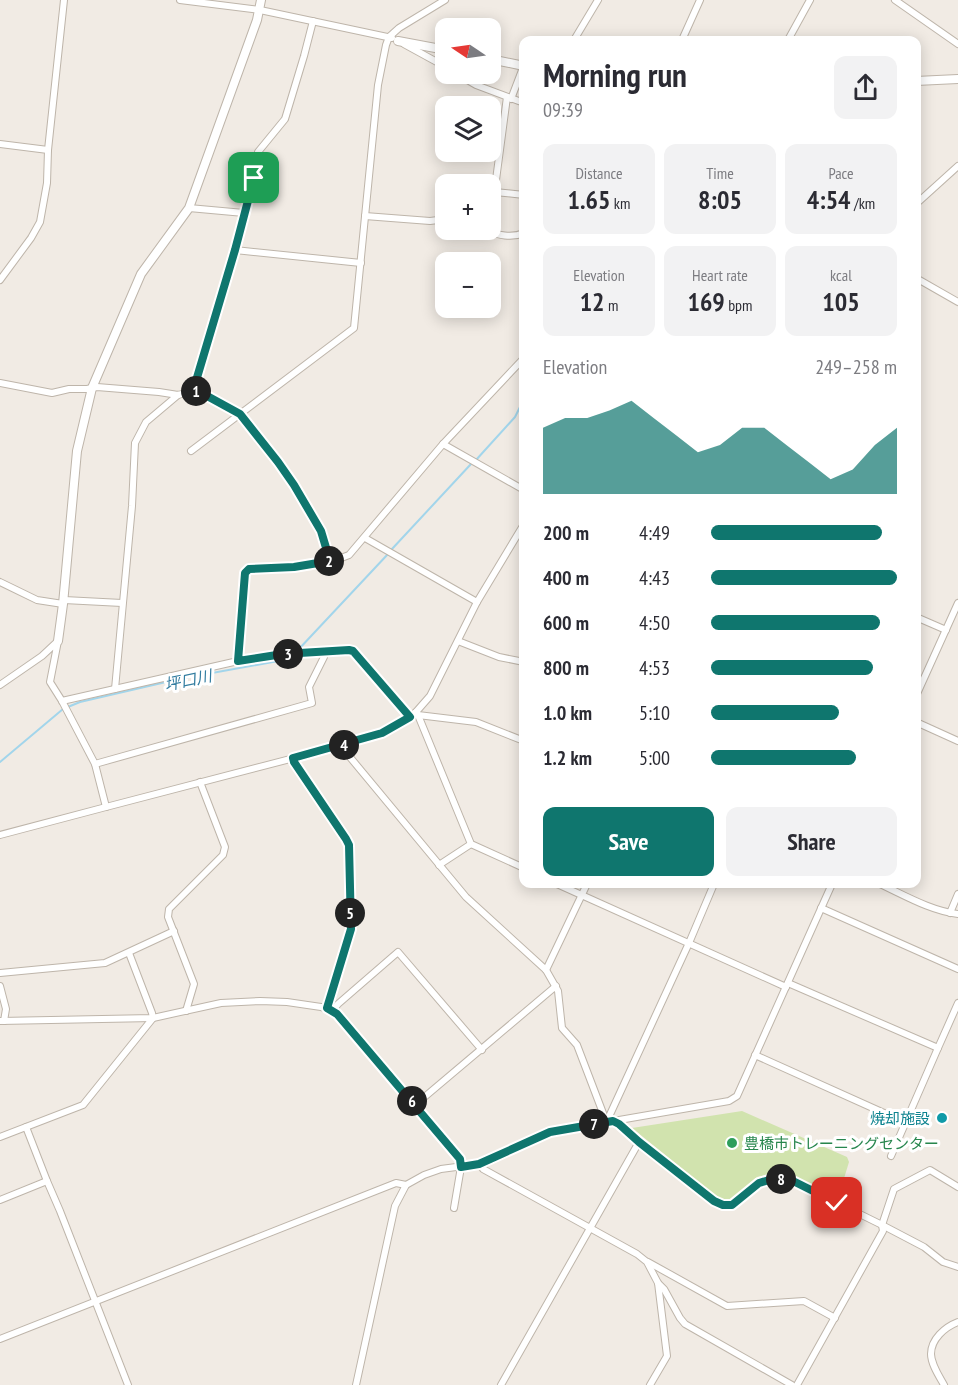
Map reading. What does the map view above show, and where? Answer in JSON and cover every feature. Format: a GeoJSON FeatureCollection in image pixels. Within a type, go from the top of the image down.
{"type":"FeatureCollection","features":[{"type":"Feature","properties":{"kind":"street"},"geometry":{"type":"LineString","coordinates":[[0,280],[40,222],[47,183],[48,150],[64,0]]}},
{"type":"Feature","properties":{"kind":"street"},"geometry":{"type":"LineString","coordinates":[[180,0],[260,10],[435,48]]}},
{"type":"Feature","properties":{"kind":"street"},"geometry":{"type":"LineString","coordinates":[[106,807],[95,764],[50,682],[63,602],[77,451],[92,388],[141,274],[189,208],[260,10],[261,0]]}},
{"type":"Feature","properties":{"kind":"street"},"geometry":{"type":"LineString","coordinates":[[191,452],[354,328],[378,85],[386,45],[394,39],[399,28],[445,0]]}},
{"type":"Feature","properties":{"kind":"street"},"geometry":{"type":"LineString","coordinates":[[576,36],[598,0]]}},
{"type":"Feature","properties":{"kind":"street"},"geometry":{"type":"LineString","coordinates":[[683,36],[700,0]]}},
{"type":"Feature","properties":{"kind":"street"},"geometry":{"type":"LineString","coordinates":[[790,36],[810,0]]}},
{"type":"Feature","properties":{"kind":"street"},"geometry":{"type":"LineString","coordinates":[[895,0],[958,44]]}},
{"type":"Feature","properties":{"kind":"street"},"geometry":{"type":"LineString","coordinates":[[193,391],[235,250],[254,178],[258,153],[285,119],[313,21]]}},
{"type":"Feature","properties":{"kind":"street"},"geometry":{"type":"LineString","coordinates":[[394,39],[435,61]]}},
{"type":"Feature","properties":{"kind":"street"},"geometry":{"type":"LineString","coordinates":[[501,61],[519,65]]}},
{"type":"Feature","properties":{"kind":"street"},"geometry":{"type":"LineString","coordinates":[[498,174],[509,98],[519,75]]}},
{"type":"Feature","properties":{"kind":"street"},"geometry":{"type":"LineString","coordinates":[[921,81],[958,79]]}},
{"type":"Feature","properties":{"kind":"street"},"geometry":{"type":"LineString","coordinates":[[474,84],[519,101]]}},
{"type":"Feature","properties":{"kind":"street"},"geometry":{"type":"LineString","coordinates":[[0,144],[48,150]]}},
{"type":"Feature","properties":{"kind":"street"},"geometry":{"type":"LineString","coordinates":[[921,199],[958,166]]}},
{"type":"Feature","properties":{"kind":"street"},"geometry":{"type":"LineString","coordinates":[[501,193],[519,194]]}},
{"type":"Feature","properties":{"kind":"street"},"geometry":{"type":"LineString","coordinates":[[189,208],[244,213]]}},
{"type":"Feature","properties":{"kind":"street"},"geometry":{"type":"LineString","coordinates":[[365,216],[435,220]]}},
{"type":"Feature","properties":{"kind":"street"},"geometry":{"type":"LineString","coordinates":[[501,234],[506,236],[519,235]]}},
{"type":"Feature","properties":{"kind":"street"},"geometry":{"type":"LineString","coordinates":[[235,250],[361,263]]}},
{"type":"Feature","properties":{"kind":"street"},"geometry":{"type":"LineString","coordinates":[[921,281],[958,302]]}},
{"type":"Feature","properties":{"kind":"street"},"geometry":{"type":"LineString","coordinates":[[238,661],[245,573],[249,569],[294,567],[340,559],[350,555],[443,444],[519,363]]}},
{"type":"Feature","properties":{"kind":"street"},"geometry":{"type":"LineString","coordinates":[[0,383],[52,393],[69,388],[97,387],[178,395],[198,391],[240,414],[294,485],[321,531],[330,561]]}},
{"type":"Feature","properties":{"kind":"street"},"geometry":{"type":"LineString","coordinates":[[115,688],[132,506],[135,443],[146,422],[178,395]]}},
{"type":"Feature","properties":{"kind":"street"},"geometry":{"type":"LineString","coordinates":[[443,444],[519,487]]}},
{"type":"Feature","properties":{"kind":"street"},"geometry":{"type":"LineString","coordinates":[[0,835],[344,745],[382,733],[415,714],[430,696],[477,602],[519,532]]}},
{"type":"Feature","properties":{"kind":"street"},"geometry":{"type":"LineString","coordinates":[[365,538],[477,602]]}},
{"type":"Feature","properties":{"kind":"street"},"geometry":{"type":"LineString","coordinates":[[0,582],[37,600],[122,603]]}},
{"type":"Feature","properties":{"kind":"street"},"geometry":{"type":"LineString","coordinates":[[921,685],[958,603]]}},
{"type":"Feature","properties":{"kind":"street"},"geometry":{"type":"LineString","coordinates":[[921,619],[946,630]]}},
{"type":"Feature","properties":{"kind":"street"},"geometry":{"type":"LineString","coordinates":[[0,686],[42,656],[58,640]]}},
{"type":"Feature","properties":{"kind":"street"},"geometry":{"type":"LineString","coordinates":[[458,641],[500,657],[519,661]]}},
{"type":"Feature","properties":{"kind":"street"},"geometry":{"type":"LineString","coordinates":[[95,764],[312,703],[309,687],[324,657],[324,651]]}},
{"type":"Feature","properties":{"kind":"street"},"geometry":{"type":"LineString","coordinates":[[63,702],[238,661],[290,653],[353,651],[415,714],[471,844],[519,866]]}},
{"type":"Feature","properties":{"kind":"street"},"geometry":{"type":"LineString","coordinates":[[415,714],[476,722],[519,739]]}},
{"type":"Feature","properties":{"kind":"street"},"geometry":{"type":"LineString","coordinates":[[921,724],[958,741]]}},
{"type":"Feature","properties":{"kind":"street"},"geometry":{"type":"LineString","coordinates":[[344,745],[349,756],[466,897],[546,970],[558,991],[561,1028],[577,1045],[610,1121],[619,1124],[714,1201],[723,1205],[732,1205],[759,1183],[776,1178],[793,1181],[882,1225],[924,1247],[944,1262],[958,1267]]}},
{"type":"Feature","properties":{"kind":"street"},"geometry":{"type":"LineString","coordinates":[[293,758],[349,845],[351,929],[330,1009]]}},
{"type":"Feature","properties":{"kind":"street"},"geometry":{"type":"LineString","coordinates":[[186,1011],[194,984],[168,917],[169,909],[222,855],[225,847],[200,782]]}},
{"type":"Feature","properties":{"kind":"street"},"geometry":{"type":"LineString","coordinates":[[439,865],[471,844]]}},
{"type":"Feature","properties":{"kind":"street"},"geometry":{"type":"LineString","coordinates":[[566,888],[689,943],[938,1048]]}},
{"type":"Feature","properties":{"kind":"street"},"geometry":{"type":"LineString","coordinates":[[546,970],[585,888]]}},
{"type":"Feature","properties":{"kind":"street"},"geometry":{"type":"LineString","coordinates":[[610,1121],[712,888]]}},
{"type":"Feature","properties":{"kind":"street"},"geometry":{"type":"LineString","coordinates":[[356,1385],[395,1206],[406,1185],[424,1174],[441,1169],[479,1164],[550,1132],[729,1101],[737,1096],[830,888]]}},
{"type":"Feature","properties":{"kind":"street"},"geometry":{"type":"LineString","coordinates":[[889,888],[934,908],[958,914]]}},
{"type":"Feature","properties":{"kind":"street"},"geometry":{"type":"LineString","coordinates":[[950,913],[958,894]]}},
{"type":"Feature","properties":{"kind":"street"},"geometry":{"type":"LineString","coordinates":[[821,908],[958,969]]}},
{"type":"Feature","properties":{"kind":"street"},"geometry":{"type":"LineString","coordinates":[[0,973],[105,963],[174,931]]}},
{"type":"Feature","properties":{"kind":"street"},"geometry":{"type":"LineString","coordinates":[[330,1009],[398,952],[482,1050]]}},
{"type":"Feature","properties":{"kind":"street"},"geometry":{"type":"LineString","coordinates":[[129,953],[153,1018]]}},
{"type":"Feature","properties":{"kind":"street"},"geometry":{"type":"LineString","coordinates":[[0,986],[6,1009],[2,1021],[153,1018],[221,1003],[260,1001],[287,1002],[330,1009],[460,1159],[461,1167],[454,1208]]}},
{"type":"Feature","properties":{"kind":"street"},"geometry":{"type":"LineString","coordinates":[[415,1105],[556,986]]}},
{"type":"Feature","properties":{"kind":"street"},"geometry":{"type":"LineString","coordinates":[[891,1156],[958,1003]]}},
{"type":"Feature","properties":{"kind":"street"},"geometry":{"type":"LineString","coordinates":[[0,1137],[83,1105],[153,1018]]}},
{"type":"Feature","properties":{"kind":"street"},"geometry":{"type":"LineString","coordinates":[[755,1055],[904,1122]]}},
{"type":"Feature","properties":{"kind":"street"},"geometry":{"type":"LineString","coordinates":[[26,1127],[128,1385]]}},
{"type":"Feature","properties":{"kind":"street"},"geometry":{"type":"LineString","coordinates":[[501,1385],[639,1142]]}},
{"type":"Feature","properties":{"kind":"street"},"geometry":{"type":"LineString","coordinates":[[479,1164],[483,1169],[727,1306],[804,1301],[836,1318]]}},
{"type":"Feature","properties":{"kind":"street"},"geometry":{"type":"LineString","coordinates":[[797,1385],[884,1231],[882,1225],[894,1189],[930,1170],[958,1187]]}},
{"type":"Feature","properties":{"kind":"street"},"geometry":{"type":"LineString","coordinates":[[0,1200],[47,1181]]}},
{"type":"Feature","properties":{"kind":"street"},"geometry":{"type":"LineString","coordinates":[[0,1339],[396,1183],[406,1185]]}},
{"type":"Feature","properties":{"kind":"street"},"geometry":{"type":"LineString","coordinates":[[647,1262],[658,1283],[667,1356],[650,1385]]}},
{"type":"Feature","properties":{"kind":"street"},"geometry":{"type":"LineString","coordinates":[[658,1283],[664,1288],[685,1324],[792,1385]]}},
{"type":"Feature","properties":{"kind":"street"},"geometry":{"type":"LineString","coordinates":[[944,1385],[935,1368],[931,1353],[942,1331],[958,1322]]}},
{"type":"Feature","properties":{"kind":"green space","name":"豊橋市トレーニングセンター"},"geometry":{"type":"Polygon","coordinates":[[[742,1111],[847,1157],[849,1162],[838,1198],[784,1174],[771,1174],[757,1177],[731,1200],[722,1201],[632,1128],[742,1111]]]}},
{"type":"Feature","properties":{"kind":"waterway","name":"坪口川"},"geometry":{"type":"LineString","coordinates":[[476,460],[515,417],[519,409]]}},
{"type":"Feature","properties":{"kind":"waterway","name":"坪口川"},"geometry":{"type":"LineString","coordinates":[[392,549],[471,464]]}},
{"type":"Feature","properties":{"kind":"waterway","name":"坪口川"},"geometry":{"type":"LineString","coordinates":[[298,650],[388,554]]}},
{"type":"Feature","properties":{"kind":"waterway","name":"坪口川"},"geometry":{"type":"LineString","coordinates":[[0,762],[63,709],[80,702],[179,679],[289,659],[294,654]]}},
{"type":"Feature","properties":{"kind":"place","name":"焼却施設"},"geometry":{"type":"Point","coordinates":[942,1118]}},
{"type":"Feature","properties":{"kind":"place","name":"豊橋市トレーニングセンター"},"geometry":{"type":"Point","coordinates":[732,1143]}},
{"type":"Feature","properties":{"kind":"route"},"geometry":{"type":"LineString","coordinates":[[254,178],[193,391],[198,391],[240,414],[294,485],[321,531],[330,561],[294,567],[249,569],[245,573],[238,661],[283,654],[353,651],[410,717],[382,733],[293,758],[349,845],[351,929],[327,1008],[337,1014],[415,1105],[460,1159],[461,1167],[479,1164],[550,1132],[613,1121],[714,1201],[723,1205],[732,1205],[759,1183],[776,1178],[793,1181],[837,1203]]}}]}
